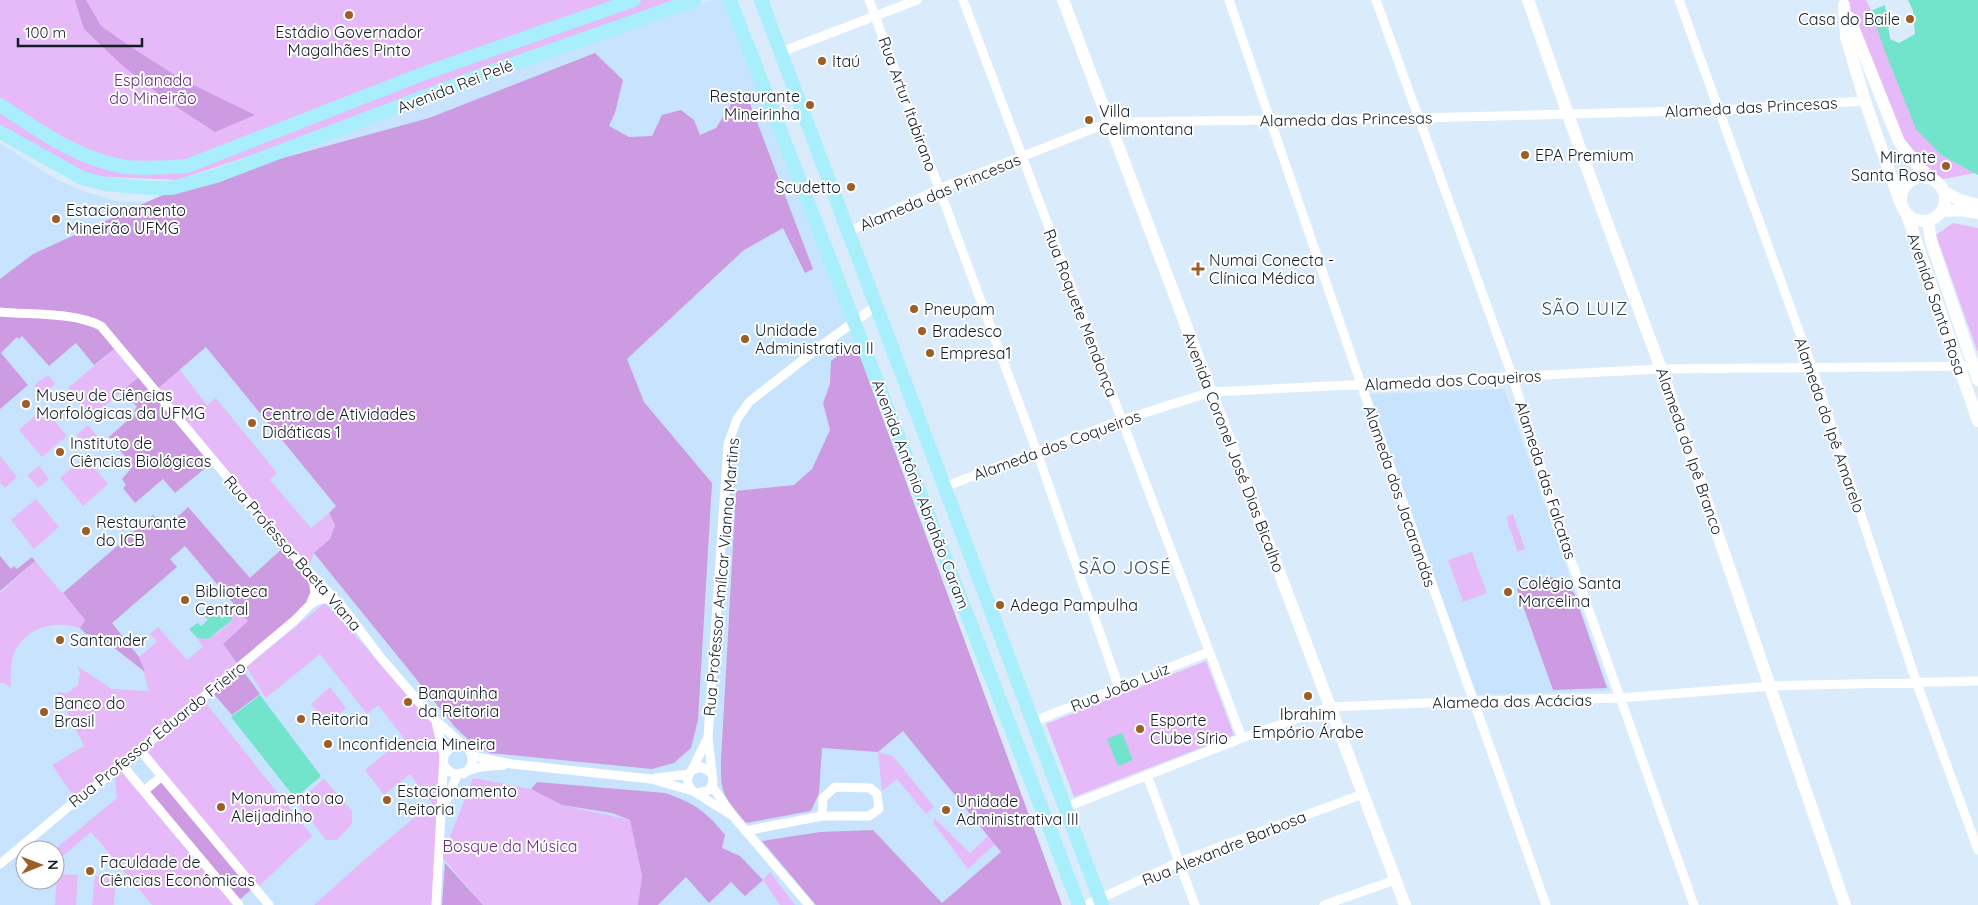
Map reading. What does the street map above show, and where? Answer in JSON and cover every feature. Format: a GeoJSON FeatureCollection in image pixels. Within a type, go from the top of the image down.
{"type":"FeatureCollection","features":[{"type":"Feature","properties":{"kind":"main road","name":"Avenida Rei Pelé"},"geometry":{"type":"LineString","coordinates":[[0,105],[64,146],[92,159],[126,167],[165,168],[187,166],[424,73],[634,0]]}},
{"type":"Feature","properties":{"kind":"main road","name":"Avenida Rei Pelé"},"geometry":{"type":"LineString","coordinates":[[0,132],[82,178],[105,184],[172,188],[216,176],[476,77],[695,0]]}},
{"type":"Feature","properties":{"kind":"main road","name":"Avenida Antônio Abrahão Caram"},"geometry":{"type":"LineString","coordinates":[[730,0],[1079,905]]}},
{"type":"Feature","properties":{"kind":"main road","name":"Avenida Antônio Abrahão Caram"},"geometry":{"type":"LineString","coordinates":[[761,0],[1101,902]]}},
{"type":"Feature","properties":{"kind":"main road"},"geometry":{"type":"LineString","coordinates":[[595,35],[618,6]]}},
{"type":"Feature","properties":{"kind":"main road"},"geometry":{"type":"LineString","coordinates":[[424,73],[476,77]]}},
{"type":"Feature","properties":{"kind":"main road"},"geometry":{"type":"LineString","coordinates":[[309,118],[318,138]]}},
{"type":"Feature","properties":{"kind":"main road"},"geometry":{"type":"LineString","coordinates":[[967,611],[988,603]]}},
{"type":"Feature","properties":{"kind":"street","name":"Rua Artur Itabirano"},"geometry":{"type":"LineString","coordinates":[[869,0],[1037,452],[1119,688]]}},
{"type":"Feature","properties":{"kind":"street"},"geometry":{"type":"LineString","coordinates":[[781,52],[917,0]]}},
{"type":"Feature","properties":{"kind":"street","name":"Rua Roquete Mendonça"},"geometry":{"type":"LineString","coordinates":[[963,0],[1242,738]]}},
{"type":"Feature","properties":{"kind":"street","name":"Avenida Coronel José Dias Bicalho"},"geometry":{"type":"LineString","coordinates":[[1063,0],[1405,905]]}},
{"type":"Feature","properties":{"kind":"street","name":"Alameda dos Jacarandás"},"geometry":{"type":"LineString","coordinates":[[1229,0],[1361,384],[1546,905]]}},
{"type":"Feature","properties":{"kind":"street","name":"Alameda das Falcatas"},"geometry":{"type":"LineString","coordinates":[[1376,0],[1513,378],[1561,532],[1694,905]]}},
{"type":"Feature","properties":{"kind":"street","name":"Alameda do Ipê Branco"},"geometry":{"type":"LineString","coordinates":[[1528,0],[1662,369],[1845,905]]}},
{"type":"Feature","properties":{"kind":"street","name":"Alameda do Ipê Amarelo"},"geometry":{"type":"LineString","coordinates":[[1679,0],[1812,367],[1917,684],[1978,850]]}},
{"type":"Feature","properties":{"kind":"street"},"geometry":{"type":"LineString","coordinates":[[1844,3],[1846,37],[1865,101],[1900,202],[1907,215],[1920,222],[1928,221],[1938,216],[1944,205],[1944,191]]}},
{"type":"Feature","properties":{"kind":"street"},"geometry":{"type":"LineString","coordinates":[[1844,3],[1899,142],[1919,167],[1944,191],[1960,200],[1978,205]]}},
{"type":"Feature","properties":{"kind":"street"},"geometry":{"type":"LineString","coordinates":[[1865,101],[1873,101],[1878,104],[1890,122]]}},
{"type":"Feature","properties":{"kind":"street","name":"Alameda das Princesas"},"geometry":{"type":"LineString","coordinates":[[848,232],[939,189],[1110,122],[1270,121],[1718,110],[1865,101]]}},
{"type":"Feature","properties":{"kind":"street"},"geometry":{"type":"LineString","coordinates":[[1900,202],[1900,195],[1907,183],[1919,177],[1932,179]]}},
{"type":"Feature","properties":{"kind":"street"},"geometry":{"type":"LineString","coordinates":[[1942,211],[1960,210],[1978,213]]}},
{"type":"Feature","properties":{"kind":"street","name":"Avenida Santa Rosa"},"geometry":{"type":"LineString","coordinates":[[1907,215],[1978,420]]}},
{"type":"Feature","properties":{"kind":"street","name":"Avenida Santa Rosa"},"geometry":{"type":"LineString","coordinates":[[1928,221],[1931,242],[1976,365],[1978,380]]}},
{"type":"Feature","properties":{"kind":"street","name":"Rua Professor Amílcar Vianna Martins"},"geometry":{"type":"LineString","coordinates":[[712,773],[708,737],[728,444],[736,419],[749,402],[876,306]]}},
{"type":"Feature","properties":{"kind":"street","name":"Rua Professor Baeta Viana"},"geometry":{"type":"LineString","coordinates":[[0,312],[76,318],[89,320],[101,326],[286,546],[313,574],[436,722],[466,748]]}},
{"type":"Feature","properties":{"kind":"street","name":"Alameda dos Coqueiros"},"geometry":{"type":"LineString","coordinates":[[944,487],[1122,420],[1211,392],[1662,369],[1976,365]]}},
{"type":"Feature","properties":{"kind":"street"},"geometry":{"type":"LineString","coordinates":[[311,602],[315,593],[313,574]]}},
{"type":"Feature","properties":{"kind":"street"},"geometry":{"type":"LineString","coordinates":[[311,602],[332,597]]}},
{"type":"Feature","properties":{"kind":"street","name":"Rua Professor Eduardo Frieiro"},"geometry":{"type":"LineString","coordinates":[[0,864],[294,621],[311,602]]}},
{"type":"Feature","properties":{"kind":"street","name":"Rua João Luiz"},"geometry":{"type":"LineString","coordinates":[[1032,722],[1209,652]]}},
{"type":"Feature","properties":{"kind":"street","name":"Alameda das Acácias"},"geometry":{"type":"LineString","coordinates":[[1064,808],[1242,738],[1330,707],[1473,701],[1620,698],[1771,686],[1917,684],[1978,681]]}},
{"type":"Feature","properties":{"kind":"street","name":"Rua Professor Baeta Viana"},"geometry":{"type":"LineString","coordinates":[[436,722],[444,755]]}},
{"type":"Feature","properties":{"kind":"street","name":"Rua Professor Amílcar Vianna Martins"},"geometry":{"type":"LineString","coordinates":[[690,772],[708,737]]}},
{"type":"Feature","properties":{"kind":"street"},"geometry":{"type":"LineString","coordinates":[[436,905],[444,755],[451,747],[461,745],[472,756],[512,764],[651,779],[695,792],[733,816]]}},
{"type":"Feature","properties":{"kind":"street"},"geometry":{"type":"LineString","coordinates":[[140,750],[269,905]]}},
{"type":"Feature","properties":{"kind":"street"},"geometry":{"type":"LineString","coordinates":[[441,816],[460,774],[470,768],[472,756]]}},
{"type":"Feature","properties":{"kind":"street"},"geometry":{"type":"LineString","coordinates":[[444,765],[452,773],[460,774],[476,768],[512,764]]}},
{"type":"Feature","properties":{"kind":"street"},"geometry":{"type":"LineString","coordinates":[[122,765],[239,905]]}},
{"type":"Feature","properties":{"kind":"street"},"geometry":{"type":"LineString","coordinates":[[651,779],[690,772],[702,767],[712,773],[712,786],[706,792],[695,792],[688,784],[690,772]]}},
{"type":"Feature","properties":{"kind":"street"},"geometry":{"type":"LineString","coordinates":[[1147,775],[1195,905]]}},
{"type":"Feature","properties":{"kind":"street"},"geometry":{"type":"LineString","coordinates":[[144,791],[162,776]]}},
{"type":"Feature","properties":{"kind":"street"},"geometry":{"type":"LineString","coordinates":[[712,786],[745,831],[808,905]]}},
{"type":"Feature","properties":{"kind":"street"},"geometry":{"type":"LineString","coordinates":[[745,831],[822,816],[869,816],[878,809],[877,794],[870,788],[835,787],[823,798],[822,816]]}},
{"type":"Feature","properties":{"kind":"street","name":"Rua Alexandre Barbosa"},"geometry":{"type":"LineString","coordinates":[[1086,905],[1101,902],[1179,862],[1363,794]]}},
{"type":"Feature","properties":{"kind":"street"},"geometry":{"type":"LineString","coordinates":[[1324,905],[1395,880]]}},
{"type":"Feature","properties":{"kind":"shaded area"},"geometry":{"type":"Polygon","coordinates":[[[713,0],[726,0],[855,343],[1062,905],[0,905],[0,143],[52,177],[82,191],[120,202],[147,202],[172,188],[216,176],[713,0]]]}},
{"type":"Feature","properties":{"kind":"shaded area"},"geometry":{"type":"Polygon","coordinates":[[[1908,0],[1978,0],[1978,175],[1941,155],[1916,129],[1884,49],[1871,11],[1885,5],[1890,39],[1899,43],[1915,34],[1913,11],[1908,0]]]}},
{"type":"Feature","properties":{"kind":"shaded area","name":"Colégio Santa Marcelina"},"geometry":{"type":"Polygon","coordinates":[[[1504,389],[1610,691],[1477,695],[1369,394],[1504,389]]]}},
{"type":"Feature","properties":{"kind":"shaded area"},"geometry":{"type":"Polygon","coordinates":[[[214,609],[222,619],[233,610],[232,620],[208,639],[197,638],[189,629],[198,623],[201,626],[208,620],[205,616],[214,609]]]}},
{"type":"Feature","properties":{"kind":"shaded area"},"geometry":{"type":"Polygon","coordinates":[[[260,695],[321,776],[295,798],[231,717],[260,695]]]}},
{"type":"Feature","properties":{"kind":"shaded area"},"geometry":{"type":"Polygon","coordinates":[[[1122,733],[1133,760],[1118,766],[1107,739],[1122,733]]]}},
{"type":"Feature","properties":{"kind":"green space","name":"Esplanada do Mineirão"},"geometry":{"type":"Polygon","coordinates":[[[0,0],[673,0],[328,130],[177,180],[85,176],[0,125],[0,0]]]}},
{"type":"Feature","properties":{"kind":"green space"},"geometry":{"type":"Polygon","coordinates":[[[75,0],[86,0],[101,26],[181,79],[255,115],[215,132],[169,102],[124,67],[84,29],[75,0]]]}},
{"type":"Feature","properties":{"kind":"green space"},"geometry":{"type":"Polygon","coordinates":[[[1846,0],[1866,0],[1941,155],[1975,173],[1939,180],[1915,163],[1899,142],[1846,0]]]}},
{"type":"Feature","properties":{"kind":"green space"},"geometry":{"type":"Polygon","coordinates":[[[595,53],[623,80],[615,113],[609,126],[629,137],[652,136],[662,115],[681,110],[694,120],[700,135],[716,128],[733,101],[746,93],[813,269],[805,273],[783,228],[744,250],[627,359],[644,402],[712,483],[698,720],[691,748],[674,763],[652,769],[490,753],[473,744],[455,727],[314,553],[330,539],[335,525],[329,513],[336,506],[206,347],[155,391],[214,461],[175,493],[163,479],[135,503],[123,488],[126,485],[122,479],[133,466],[109,437],[136,413],[134,411],[137,407],[125,393],[122,395],[120,393],[141,375],[118,346],[94,365],[76,343],[49,366],[22,336],[19,339],[17,337],[1,353],[28,385],[0,409],[0,279],[33,254],[192,183],[429,118],[595,53]]]}},
{"type":"Feature","properties":{"kind":"green space"},"geometry":{"type":"Polygon","coordinates":[[[1953,223],[1978,228],[1978,353],[1936,235],[1953,223]]]}},
{"type":"Feature","properties":{"kind":"green space"},"geometry":{"type":"Polygon","coordinates":[[[855,343],[1062,905],[816,905],[762,841],[820,832],[873,830],[942,903],[1001,852],[903,731],[878,752],[822,748],[819,793],[811,811],[746,823],[725,795],[721,761],[736,491],[794,485],[812,469],[830,430],[823,403],[830,384],[831,361],[855,343]]]}},
{"type":"Feature","properties":{"kind":"green space"},"geometry":{"type":"Polygon","coordinates":[[[118,346],[141,375],[92,417],[68,388],[118,346]]]}},
{"type":"Feature","properties":{"kind":"green space"},"geometry":{"type":"Polygon","coordinates":[[[179,369],[207,405],[216,398],[277,473],[270,480],[311,528],[329,513],[335,525],[330,539],[314,553],[308,569],[156,389],[179,369]]]}},
{"type":"Feature","properties":{"kind":"green space"},"geometry":{"type":"Polygon","coordinates":[[[48,375],[55,384],[49,390],[52,394],[46,399],[34,385],[48,375]]]}},
{"type":"Feature","properties":{"kind":"green space"},"geometry":{"type":"Polygon","coordinates":[[[44,408],[67,436],[42,457],[19,430],[44,408]]]}},
{"type":"Feature","properties":{"kind":"green space"},"geometry":{"type":"Polygon","coordinates":[[[88,425],[99,438],[87,448],[77,435],[88,425]]]}},
{"type":"Feature","properties":{"kind":"green space"},"geometry":{"type":"Polygon","coordinates":[[[0,456],[17,477],[5,488],[0,483],[0,456]]]}},
{"type":"Feature","properties":{"kind":"green space"},"geometry":{"type":"Polygon","coordinates":[[[85,457],[108,484],[83,506],[60,478],[85,457]]]}},
{"type":"Feature","properties":{"kind":"green space"},"geometry":{"type":"Polygon","coordinates":[[[39,466],[49,479],[38,488],[27,475],[39,466]]]}},
{"type":"Feature","properties":{"kind":"green space"},"geometry":{"type":"Polygon","coordinates":[[[36,499],[59,527],[34,549],[11,520],[36,499]]]}},
{"type":"Feature","properties":{"kind":"green space"},"geometry":{"type":"Polygon","coordinates":[[[188,507],[250,578],[285,546],[313,574],[311,602],[240,667],[260,694],[232,715],[211,691],[239,666],[223,644],[248,621],[185,546],[170,559],[177,567],[112,623],[139,657],[145,672],[99,636],[86,634],[80,628],[85,620],[63,593],[153,515],[165,529],[188,507]]]}},
{"type":"Feature","properties":{"kind":"green space"},"geometry":{"type":"Polygon","coordinates":[[[1513,514],[1525,549],[1518,552],[1506,517],[1513,514]]]}},
{"type":"Feature","properties":{"kind":"green space"},"geometry":{"type":"Polygon","coordinates":[[[1472,552],[1487,593],[1463,602],[1448,560],[1472,552]]]}},
{"type":"Feature","properties":{"kind":"green space"},"geometry":{"type":"Polygon","coordinates":[[[0,556],[11,569],[14,566],[17,569],[32,557],[35,561],[0,591],[0,556]]]}},
{"type":"Feature","properties":{"kind":"green space"},"geometry":{"type":"Polygon","coordinates":[[[35,561],[85,620],[80,628],[70,625],[50,626],[32,632],[24,639],[13,656],[11,688],[5,683],[0,683],[0,593],[35,561]]]}},
{"type":"Feature","properties":{"kind":"green space"},"geometry":{"type":"Polygon","coordinates":[[[1552,577],[1574,593],[1607,688],[1553,690],[1517,589],[1552,577]]]}},
{"type":"Feature","properties":{"kind":"green space"},"geometry":{"type":"Polygon","coordinates":[[[325,603],[435,723],[441,755],[434,905],[314,905],[432,803],[410,774],[384,795],[365,770],[404,738],[378,705],[367,714],[320,654],[266,698],[246,667],[325,603]]]}},
{"type":"Feature","properties":{"kind":"green space"},"geometry":{"type":"Polygon","coordinates":[[[237,607],[248,621],[223,644],[239,666],[76,800],[52,765],[84,746],[57,692],[67,693],[78,685],[80,673],[77,666],[112,689],[149,691],[139,657],[157,642],[150,634],[158,627],[187,660],[203,647],[197,638],[213,636],[220,631],[232,620],[233,610],[237,607]]]}},
{"type":"Feature","properties":{"kind":"green space","name":"Esporte Clube Sírio"},"geometry":{"type":"Polygon","coordinates":[[[1206,661],[1234,735],[1074,797],[1046,724],[1206,661]]]}},
{"type":"Feature","properties":{"kind":"green space"},"geometry":{"type":"Polygon","coordinates":[[[330,687],[346,708],[327,725],[311,704],[330,687]]]}},
{"type":"Feature","properties":{"kind":"green space"},"geometry":{"type":"Polygon","coordinates":[[[202,698],[312,836],[256,889],[140,750],[202,698]]]}},
{"type":"Feature","properties":{"kind":"green space"},"geometry":{"type":"Polygon","coordinates":[[[878,752],[893,756],[934,807],[926,814],[897,779],[882,791],[878,752]]]}},
{"type":"Feature","properties":{"kind":"green space"},"geometry":{"type":"Polygon","coordinates":[[[122,765],[186,842],[233,905],[152,905],[91,832],[65,854],[65,841],[117,798],[114,771],[122,765]]]}},
{"type":"Feature","properties":{"kind":"green space"},"geometry":{"type":"Polygon","coordinates":[[[162,776],[254,887],[237,902],[144,791],[162,776]]]}},
{"type":"Feature","properties":{"kind":"green space","name":"Bosque da Música"},"geometry":{"type":"Polygon","coordinates":[[[473,778],[531,789],[562,805],[630,820],[642,876],[638,905],[483,905],[442,857],[473,778]]]}},
{"type":"Feature","properties":{"kind":"green space"},"geometry":{"type":"Polygon","coordinates":[[[324,779],[352,811],[352,824],[337,840],[326,840],[297,802],[324,779]]]}},
{"type":"Feature","properties":{"kind":"green space"},"geometry":{"type":"Polygon","coordinates":[[[537,782],[665,793],[684,800],[705,814],[725,835],[722,848],[740,856],[763,880],[745,896],[731,882],[709,903],[686,877],[658,905],[638,905],[642,876],[630,820],[612,813],[562,805],[531,789],[537,782]]]}},
{"type":"Feature","properties":{"kind":"green space"},"geometry":{"type":"Polygon","coordinates":[[[934,818],[970,853],[988,836],[995,844],[968,869],[934,824],[934,818]]]}},
{"type":"Feature","properties":{"kind":"green space"},"geometry":{"type":"Polygon","coordinates":[[[445,863],[483,905],[442,905],[445,863]]]}},
{"type":"Feature","properties":{"kind":"green space"},"geometry":{"type":"Polygon","coordinates":[[[770,872],[795,905],[780,905],[763,880],[770,872]]]}},
{"type":"Feature","properties":{"kind":"green space"},"geometry":{"type":"Polygon","coordinates":[[[65,874],[78,875],[76,905],[55,905],[56,890],[65,890],[65,874]]]}},
{"type":"Feature","properties":{"kind":"green space"},"geometry":{"type":"Polygon","coordinates":[[[95,876],[116,877],[114,905],[92,905],[95,876]]]}},
{"type":"Feature","properties":{"kind":"place","name":"Estádio Governador Magalhães Pinto"},"geometry":{"type":"Point","coordinates":[349,15]}},
{"type":"Feature","properties":{"kind":"place","name":"Casa do Baile"},"geometry":{"type":"Point","coordinates":[1910,19]}},
{"type":"Feature","properties":{"kind":"place","name":"Itaú"},"geometry":{"type":"Point","coordinates":[822,61]}},
{"type":"Feature","properties":{"kind":"place","name":"Restaurante Mineirinha"},"geometry":{"type":"Point","coordinates":[810,105]}},
{"type":"Feature","properties":{"kind":"place","name":"Villa Celimontana"},"geometry":{"type":"Point","coordinates":[1089,120]}},
{"type":"Feature","properties":{"kind":"place","name":"EPA Premium"},"geometry":{"type":"Point","coordinates":[1525,155]}},
{"type":"Feature","properties":{"kind":"place","name":"Mirante Santa Rosa"},"geometry":{"type":"Point","coordinates":[1946,166]}},
{"type":"Feature","properties":{"kind":"place","name":"Scudetto"},"geometry":{"type":"Point","coordinates":[851,187]}},
{"type":"Feature","properties":{"kind":"place","name":"Estacionamento Mineirão UFMG"},"geometry":{"type":"Point","coordinates":[56,219]}},
{"type":"Feature","properties":{"kind":"place","name":"Numai Conecta - Clínica Médica"},"geometry":{"type":"Point","coordinates":[1198,269]}},
{"type":"Feature","properties":{"kind":"place","name":"Pneupam"},"geometry":{"type":"Point","coordinates":[914,309]}},
{"type":"Feature","properties":{"kind":"place","name":"Bradesco"},"geometry":{"type":"Point","coordinates":[922,331]}},
{"type":"Feature","properties":{"kind":"place","name":"Unidade Administrativa II"},"geometry":{"type":"Point","coordinates":[745,339]}},
{"type":"Feature","properties":{"kind":"place","name":"Empresa1"},"geometry":{"type":"Point","coordinates":[930,353]}},
{"type":"Feature","properties":{"kind":"place","name":"Museu de Ciências Morfológicas da UFMG"},"geometry":{"type":"Point","coordinates":[26,404]}},
{"type":"Feature","properties":{"kind":"place","name":"Centro de Atividades Didáticas 1"},"geometry":{"type":"Point","coordinates":[252,423]}},
{"type":"Feature","properties":{"kind":"place","name":"Instituto de Ciências Biológicas"},"geometry":{"type":"Point","coordinates":[60,452]}},
{"type":"Feature","properties":{"kind":"place","name":"Restaurante do ICB"},"geometry":{"type":"Point","coordinates":[86,531]}},
{"type":"Feature","properties":{"kind":"place","name":"Colégio Santa Marcelina"},"geometry":{"type":"Point","coordinates":[1508,592]}},
{"type":"Feature","properties":{"kind":"place","name":"Biblioteca Central"},"geometry":{"type":"Point","coordinates":[185,600]}},
{"type":"Feature","properties":{"kind":"place","name":"Adega Pampulha"},"geometry":{"type":"Point","coordinates":[1000,605]}},
{"type":"Feature","properties":{"kind":"place","name":"Santander"},"geometry":{"type":"Point","coordinates":[60,640]}},
{"type":"Feature","properties":{"kind":"place","name":"Ibrahim Empório Árabe"},"geometry":{"type":"Point","coordinates":[1308,696]}},
{"type":"Feature","properties":{"kind":"place","name":"Banquinha da Reitoria"},"geometry":{"type":"Point","coordinates":[408,702]}},
{"type":"Feature","properties":{"kind":"place","name":"Banco do Brasil"},"geometry":{"type":"Point","coordinates":[44,712]}},
{"type":"Feature","properties":{"kind":"place","name":"Reitoria"},"geometry":{"type":"Point","coordinates":[301,719]}},
{"type":"Feature","properties":{"kind":"place","name":"Esporte Clube Sírio"},"geometry":{"type":"Point","coordinates":[1140,729]}},
{"type":"Feature","properties":{"kind":"place","name":"Inconfidencia Mineira"},"geometry":{"type":"Point","coordinates":[328,744]}},
{"type":"Feature","properties":{"kind":"place","name":"Estacionamento Reitoria"},"geometry":{"type":"Point","coordinates":[387,800]}},
{"type":"Feature","properties":{"kind":"place","name":"Monumento ao Aleijadinho"},"geometry":{"type":"Point","coordinates":[221,807]}},
{"type":"Feature","properties":{"kind":"place","name":"Unidade Administrativa III"},"geometry":{"type":"Point","coordinates":[946,810]}},
{"type":"Feature","properties":{"kind":"place","name":"Faculdade de Ciências Econômicas"},"geometry":{"type":"Point","coordinates":[90,871]}},
{"type":"Feature","properties":{"kind":"district","name":"SÃO LUIZ"},"geometry":{"type":"Point","coordinates":[1585,308]}},
{"type":"Feature","properties":{"kind":"district","name":"SÃO JOSÉ"},"geometry":{"type":"Point","coordinates":[1125,567]}}]}
